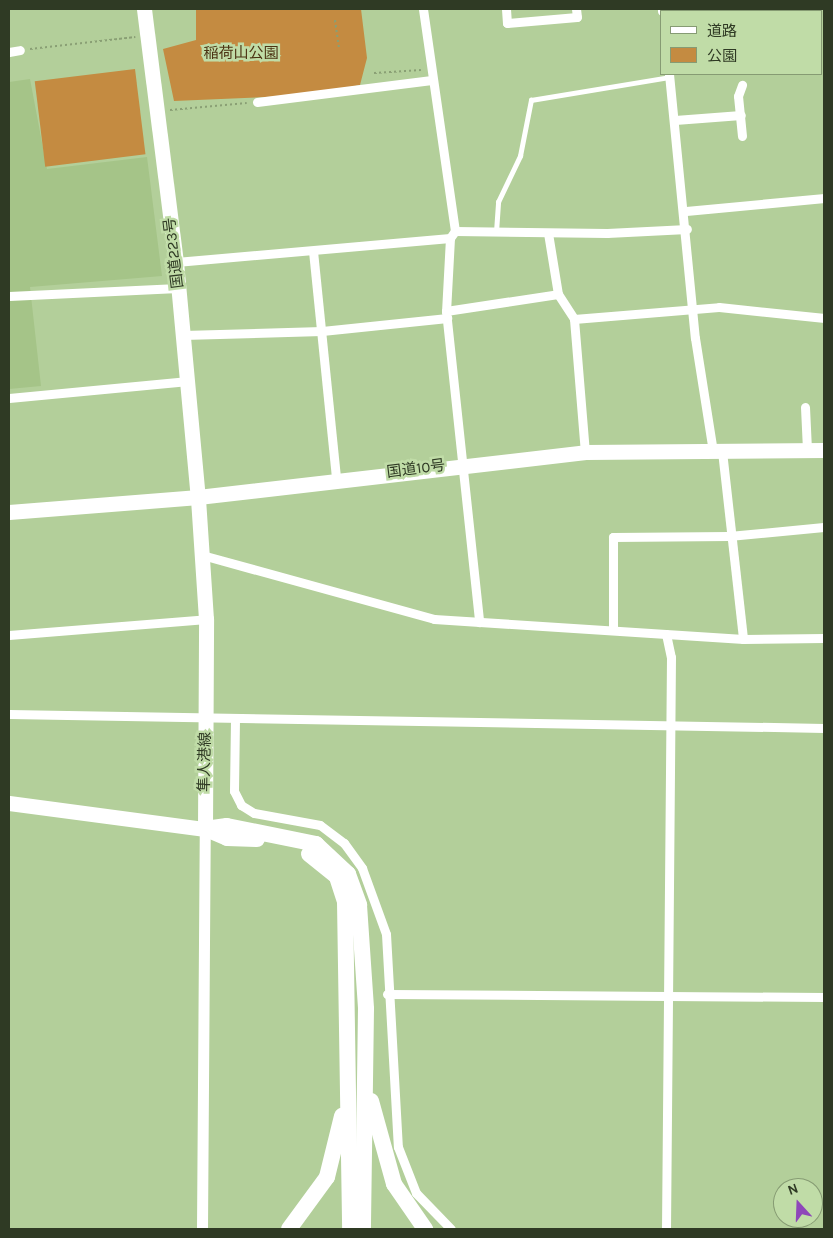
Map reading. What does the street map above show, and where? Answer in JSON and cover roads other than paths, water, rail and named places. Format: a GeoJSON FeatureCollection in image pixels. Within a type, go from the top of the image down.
{"type":"FeatureCollection","features":[{"type":"Feature","properties":{"kind":"highway"},"geometry":{"type":"LineString","coordinates":[[204,829],[227,826],[316,844],[348,874],[358,905],[366,1009],[358,1072],[350,1229]]}},
{"type":"Feature","properties":{"kind":"highway"},"geometry":{"type":"LineString","coordinates":[[289,1229],[319,1193],[334,1160],[358,1072]]}},
{"type":"Feature","properties":{"kind":"highway"},"geometry":{"type":"LineString","coordinates":[[358,1072],[363,1229]]}},
{"type":"Feature","properties":{"kind":"highway"},"geometry":{"type":"LineString","coordinates":[[358,1072],[394,1184],[425,1229]]}},
{"type":"Feature","properties":{"kind":"main road","name":"国道223号"},"geometry":{"type":"LineString","coordinates":[[144,9],[176,262],[198,498]]}},
{"type":"Feature","properties":{"kind":"main road","name":"国道10号"},"geometry":{"type":"LineString","coordinates":[[9,512],[198,498],[463,463],[584,452],[824,450]]}},
{"type":"Feature","properties":{"kind":"main road","name":"隼人港線"},"geometry":{"type":"LineString","coordinates":[[198,498],[206,619],[204,829]]}},
{"type":"Feature","properties":{"kind":"main road"},"geometry":{"type":"LineString","coordinates":[[9,802],[204,829]]}},
{"type":"Feature","properties":{"kind":"street"},"geometry":{"type":"LineString","coordinates":[[423,9],[452,235],[446,314],[479,622]]}},
{"type":"Feature","properties":{"kind":"street"},"geometry":{"type":"LineString","coordinates":[[506,9],[507,23],[577,17],[576,9]]}},
{"type":"Feature","properties":{"kind":"street"},"geometry":{"type":"LineString","coordinates":[[9,52],[20,50]]}},
{"type":"Feature","properties":{"kind":"street"},"geometry":{"type":"LineString","coordinates":[[670,76],[696,312],[695,338],[717,452],[743,638]]}},
{"type":"Feature","properties":{"kind":"street"},"geometry":{"type":"LineString","coordinates":[[257,102],[432,80]]}},
{"type":"Feature","properties":{"kind":"street"},"geometry":{"type":"LineString","coordinates":[[742,86],[738,96],[742,136]]}},
{"type":"Feature","properties":{"kind":"street"},"geometry":{"type":"LineString","coordinates":[[675,120],[740,115]]}},
{"type":"Feature","properties":{"kind":"street"},"geometry":{"type":"LineString","coordinates":[[686,211],[824,198]]}},
{"type":"Feature","properties":{"kind":"street"},"geometry":{"type":"LineString","coordinates":[[176,262],[313,251],[452,235],[496,232],[548,233],[687,229]]}},
{"type":"Feature","properties":{"kind":"street"},"geometry":{"type":"LineString","coordinates":[[548,233],[558,294],[574,319],[584,452]]}},
{"type":"Feature","properties":{"kind":"street"},"geometry":{"type":"LineString","coordinates":[[313,251],[336,479]]}},
{"type":"Feature","properties":{"kind":"street"},"geometry":{"type":"LineString","coordinates":[[9,296],[178,288]]}},
{"type":"Feature","properties":{"kind":"street"},"geometry":{"type":"LineString","coordinates":[[183,335],[322,331],[446,314],[558,294]]}},
{"type":"Feature","properties":{"kind":"street"},"geometry":{"type":"LineString","coordinates":[[574,319],[696,312],[719,307],[824,318]]}},
{"type":"Feature","properties":{"kind":"street"},"geometry":{"type":"LineString","coordinates":[[9,398],[188,381]]}},
{"type":"Feature","properties":{"kind":"street"},"geometry":{"type":"LineString","coordinates":[[805,406],[807,449]]}},
{"type":"Feature","properties":{"kind":"street"},"geometry":{"type":"LineString","coordinates":[[613,628],[613,537],[729,536],[824,527]]}},
{"type":"Feature","properties":{"kind":"street"},"geometry":{"type":"LineString","coordinates":[[202,556],[428,618],[613,628],[666,634],[743,638],[824,638]]}},
{"type":"Feature","properties":{"kind":"street"},"geometry":{"type":"LineString","coordinates":[[9,636],[206,619]]}},
{"type":"Feature","properties":{"kind":"street"},"geometry":{"type":"LineString","coordinates":[[666,634],[671,657],[668,725],[666,1229]]}},
{"type":"Feature","properties":{"kind":"street"},"geometry":{"type":"LineString","coordinates":[[9,714],[824,728]]}},
{"type":"Feature","properties":{"kind":"street"},"geometry":{"type":"LineString","coordinates":[[236,719],[234,791],[241,805],[254,813],[320,825],[344,843],[362,868],[384,926],[391,1093],[401,1159],[424,1203],[451,1229]]}},
{"type":"Feature","properties":{"kind":"street"},"geometry":{"type":"LineString","coordinates":[[202,1229],[204,829]]}},
{"type":"Feature","properties":{"kind":"street"},"geometry":{"type":"LineString","coordinates":[[387,994],[668,998],[824,997]]}},
{"type":"Feature","properties":{"kind":"lane"},"geometry":{"type":"LineString","coordinates":[[496,232],[498,202],[520,156],[531,100],[670,76]]}},
{"type":"Feature","properties":{"kind":"park label","name":"稲荷山公園"},"geometry":{"type":"Point","coordinates":[241,54]}}]}
